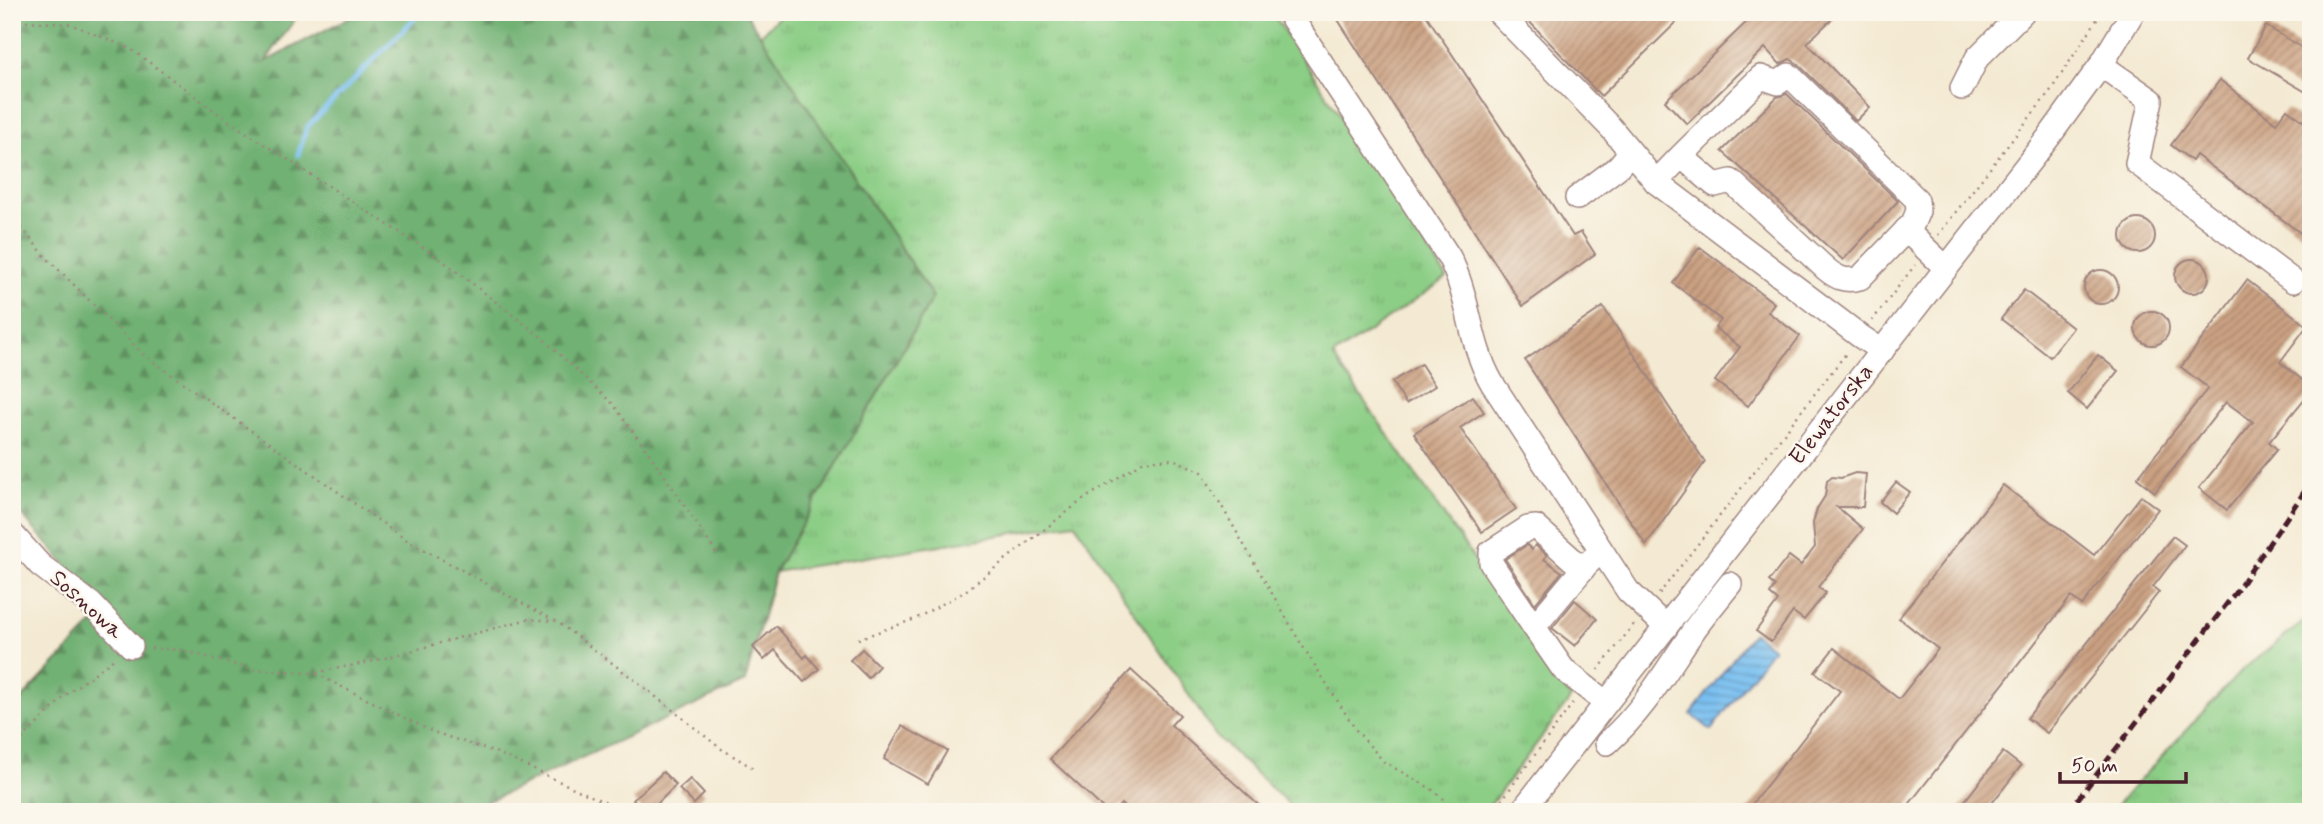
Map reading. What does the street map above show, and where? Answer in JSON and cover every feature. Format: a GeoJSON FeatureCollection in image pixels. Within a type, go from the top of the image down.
{"type":"FeatureCollection","features":[{"type":"Feature","properties":{"kind":"street"},"geometry":{"type":"LineString","coordinates":[[1288,12],[1449,257],[1461,284],[1477,352],[1486,373],[1628,591],[1666,627]]}},
{"type":"Feature","properties":{"kind":"street"},"geometry":{"type":"LineString","coordinates":[[1498,12],[1611,128],[1656,182],[1882,351]]}},
{"type":"Feature","properties":{"kind":"street"},"geometry":{"type":"LineString","coordinates":[[1962,88],[1977,58],[2023,12]]}},
{"type":"Feature","properties":{"kind":"street","name":"Elewatorska"},"geometry":{"type":"LineString","coordinates":[[1521,812],[2048,138],[2101,65],[2133,12]]}},
{"type":"Feature","properties":{"kind":"street"},"geometry":{"type":"LineString","coordinates":[[2101,65],[2151,100],[2137,163],[2293,281]]}},
{"type":"Feature","properties":{"kind":"street"},"geometry":{"type":"LineString","coordinates":[[1656,182],[1681,156],[1761,77],[1778,83],[1789,75],[1917,200],[1918,211],[1913,223],[1860,278],[1849,281],[1836,277],[1731,181],[1715,184],[1681,156]]}},
{"type":"Feature","properties":{"kind":"street"},"geometry":{"type":"LineString","coordinates":[[1577,198],[1617,168],[1630,153]]}},
{"type":"Feature","properties":{"kind":"street"},"geometry":{"type":"LineString","coordinates":[[1906,230],[1946,268]]}},
{"type":"Feature","properties":{"kind":"street"},"geometry":{"type":"LineString","coordinates":[[1767,266],[1789,235]]}},
{"type":"Feature","properties":{"kind":"street"},"geometry":{"type":"LineString","coordinates":[[1832,315],[1849,281]]}},
{"type":"Feature","properties":{"kind":"street"},"geometry":{"type":"LineString","coordinates":[[1583,569],[1536,527],[1528,528],[1491,552],[1491,563],[1563,669],[1606,703]]}},
{"type":"Feature","properties":{"kind":"street","name":"Sosnowa"},"geometry":{"type":"LineString","coordinates":[[12,534],[40,565],[91,604],[131,646]]}},
{"type":"Feature","properties":{"kind":"street"},"geometry":{"type":"LineString","coordinates":[[1534,627],[1601,551]]}},
{"type":"Feature","properties":{"kind":"street"},"geometry":{"type":"LineString","coordinates":[[1607,743],[1648,700],[1697,626],[1730,584]]}},
{"type":"Feature","properties":{"kind":"path"},"geometry":{"type":"LineString","coordinates":[[1493,812],[1635,623],[1643,607],[1658,595],[2051,90],[2102,12]]}},
{"type":"Feature","properties":{"kind":"path"},"geometry":{"type":"LineString","coordinates":[[12,20],[69,24],[131,49],[230,122],[442,261],[540,337],[613,404],[719,557]]}},
{"type":"Feature","properties":{"kind":"path"},"geometry":{"type":"LineString","coordinates":[[12,217],[46,257],[145,356],[405,540],[555,621],[629,675],[720,748],[753,768]]}},
{"type":"Feature","properties":{"kind":"path"},"geometry":{"type":"LineString","coordinates":[[859,639],[915,619],[964,592],[1081,501],[1144,461],[1173,459],[1202,471],[1300,642],[1356,730],[1384,762],[1430,788],[1460,812]]}},
{"type":"Feature","properties":{"kind":"path"},"geometry":{"type":"LineString","coordinates":[[12,749],[69,692],[131,646],[180,650],[252,668],[314,673],[374,661],[528,619],[555,621]]}},
{"type":"Feature","properties":{"kind":"path"},"geometry":{"type":"LineString","coordinates":[[314,673],[433,732],[495,752],[626,812]]}},
{"type":"Feature","properties":{"kind":"green space"},"geometry":{"type":"Polygon","coordinates":[[[12,12],[300,12],[265,62],[359,12],[745,12],[933,297],[775,572],[745,682],[465,812],[12,812],[12,709],[106,610],[12,504],[12,12]]]}},
{"type":"Feature","properties":{"kind":"green space"},"geometry":{"type":"Polygon","coordinates":[[[784,12],[1272,12],[1447,278],[1333,356],[1571,698],[1485,812],[1297,812],[1216,736],[1075,523],[775,572],[933,297],[760,35],[784,12]]]}},
{"type":"Feature","properties":{"kind":"green space"},"geometry":{"type":"Polygon","coordinates":[[[2311,616],[2311,812],[2110,812],[2242,670],[2311,616]]]}},
{"type":"Feature","properties":{"kind":"water"},"geometry":{"type":"Polygon","coordinates":[[[1753,633],[1773,648],[1711,730],[1691,714],[1753,633]]]}},
{"type":"Feature","properties":{"kind":"building"},"geometry":{"type":"Polygon","coordinates":[[[1333,12],[1424,12],[1573,236],[1581,232],[1595,254],[1523,306],[1333,12]]]}},
{"type":"Feature","properties":{"kind":"building"},"geometry":{"type":"Polygon","coordinates":[[[1520,12],[1687,12],[1601,96],[1520,12]]]}},
{"type":"Feature","properties":{"kind":"building"},"geometry":{"type":"Polygon","coordinates":[[[1757,12],[1839,12],[1807,43],[1870,107],[1856,121],[1799,65],[1790,59],[1780,64],[1765,48],[1687,124],[1665,101],[1757,12]]]}},
{"type":"Feature","properties":{"kind":"building"},"geometry":{"type":"Polygon","coordinates":[[[2266,26],[2311,53],[2311,95],[2248,58],[2266,26]]]}},
{"type":"Feature","properties":{"kind":"building"},"geometry":{"type":"Polygon","coordinates":[[[2220,80],[2276,123],[2287,109],[2311,127],[2311,241],[2196,155],[2192,161],[2171,145],[2220,80]]]}},
{"type":"Feature","properties":{"kind":"building"},"geometry":{"type":"Polygon","coordinates":[[[1787,94],[1898,201],[1843,260],[1722,151],[1777,97],[1787,94]]]}},
{"type":"Feature","properties":{"kind":"building"},"geometry":{"type":"Polygon","coordinates":[[[2138,219],[2150,224],[2155,236],[2150,248],[2138,253],[2126,248],[2121,236],[2126,224],[2138,219]]]}},
{"type":"Feature","properties":{"kind":"building"},"geometry":{"type":"Polygon","coordinates":[[[1700,247],[1774,303],[1768,312],[1800,336],[1748,406],[1715,381],[1740,347],[1715,328],[1721,320],[1673,283],[1700,247]]]}},
{"type":"Feature","properties":{"kind":"building"},"geometry":{"type":"Polygon","coordinates":[[[2192,259],[2204,264],[2209,276],[2204,288],[2192,293],[2180,288],[2175,276],[2180,264],[2192,259]]]}},
{"type":"Feature","properties":{"kind":"building"},"geometry":{"type":"Polygon","coordinates":[[[2101,270],[2113,275],[2118,287],[2113,299],[2101,304],[2089,299],[2084,287],[2089,275],[2101,270]]]}},
{"type":"Feature","properties":{"kind":"building"},"geometry":{"type":"Polygon","coordinates":[[[2247,280],[2307,326],[2280,362],[2311,387],[2311,391],[2269,442],[2277,449],[2227,510],[2199,488],[2253,422],[2226,402],[2155,492],[2137,478],[2208,388],[2181,367],[2247,280]]]}},
{"type":"Feature","properties":{"kind":"building"},"geometry":{"type":"Polygon","coordinates":[[[2024,290],[2073,328],[2050,357],[2001,319],[2024,290]]]}},
{"type":"Feature","properties":{"kind":"building"},"geometry":{"type":"Polygon","coordinates":[[[1603,307],[1705,462],[1646,545],[1525,360],[1603,307]]]}},
{"type":"Feature","properties":{"kind":"building"},"geometry":{"type":"Polygon","coordinates":[[[2152,311],[2164,316],[2169,328],[2164,340],[2152,345],[2140,340],[2135,328],[2140,316],[2152,311]]]}},
{"type":"Feature","properties":{"kind":"building"},"geometry":{"type":"Polygon","coordinates":[[[2098,355],[2118,371],[2087,409],[2068,393],[2098,355]]]}},
{"type":"Feature","properties":{"kind":"building"},"geometry":{"type":"Polygon","coordinates":[[[1421,364],[1435,386],[1406,404],[1392,382],[1421,364]]]}},
{"type":"Feature","properties":{"kind":"building"},"geometry":{"type":"Polygon","coordinates":[[[1473,396],[1484,412],[1460,428],[1516,509],[1482,532],[1414,433],[1473,396]]]}},
{"type":"Feature","properties":{"kind":"building"},"geometry":{"type":"Polygon","coordinates":[[[1855,473],[1866,474],[1863,507],[1837,507],[1863,529],[1818,587],[1826,593],[1804,620],[1793,612],[1771,642],[1756,631],[1778,601],[1770,594],[1775,586],[1769,581],[1789,556],[1801,565],[1815,547],[1813,523],[1825,496],[1827,481],[1832,477],[1841,478],[1855,473]]]}},
{"type":"Feature","properties":{"kind":"building"},"geometry":{"type":"Polygon","coordinates":[[[1896,482],[1910,492],[1893,513],[1880,502],[1896,482]]]}},
{"type":"Feature","properties":{"kind":"building"},"geometry":{"type":"Polygon","coordinates":[[[2003,485],[2094,555],[2141,496],[2158,509],[2082,605],[2071,597],[1903,812],[1746,812],[1840,691],[1815,672],[1834,648],[1899,699],[1938,649],[1899,618],[2003,485]]]}},
{"type":"Feature","properties":{"kind":"building"},"geometry":{"type":"Polygon","coordinates":[[[2173,536],[2185,545],[2153,587],[2159,592],[2047,733],[2027,718],[2173,536]]]}},
{"type":"Feature","properties":{"kind":"building"},"geometry":{"type":"Polygon","coordinates":[[[1527,545],[1532,550],[1535,545],[1547,555],[1544,559],[1562,572],[1535,604],[1505,559],[1527,545]]]}},
{"type":"Feature","properties":{"kind":"building"},"geometry":{"type":"Polygon","coordinates":[[[1575,600],[1597,619],[1575,646],[1552,628],[1575,600]]]}},
{"type":"Feature","properties":{"kind":"building"},"geometry":{"type":"Polygon","coordinates":[[[776,626],[804,658],[807,655],[819,669],[804,682],[775,650],[764,660],[753,647],[776,626]]]}},
{"type":"Feature","properties":{"kind":"building"},"geometry":{"type":"Polygon","coordinates":[[[862,649],[879,666],[868,678],[850,660],[862,649]]]}},
{"type":"Feature","properties":{"kind":"building"},"geometry":{"type":"Polygon","coordinates":[[[1131,670],[1180,715],[1171,725],[1266,812],[1129,812],[1121,804],[1114,812],[1107,812],[1050,759],[1131,670]]]}},
{"type":"Feature","properties":{"kind":"building"},"geometry":{"type":"Polygon","coordinates":[[[902,726],[947,751],[928,784],[884,759],[902,726]]]}},
{"type":"Feature","properties":{"kind":"building"},"geometry":{"type":"Polygon","coordinates":[[[2003,752],[2021,766],[1985,812],[1956,812],[2003,752]]]}},
{"type":"Feature","properties":{"kind":"building"},"geometry":{"type":"Polygon","coordinates":[[[663,772],[676,785],[649,812],[644,812],[633,800],[663,772]]]}},
{"type":"Feature","properties":{"kind":"building"},"geometry":{"type":"Polygon","coordinates":[[[690,779],[704,794],[694,804],[679,789],[690,779]]]}},
{"type":"Feature","properties":{"kind":"waterway"},"geometry":{"type":"LineString","coordinates":[[298,155],[307,127],[421,12]]}},
{"type":"Feature","properties":{"kind":"railway"},"geometry":{"type":"LineString","coordinates":[[2068,812],[2238,589],[2311,482]]}}]}
